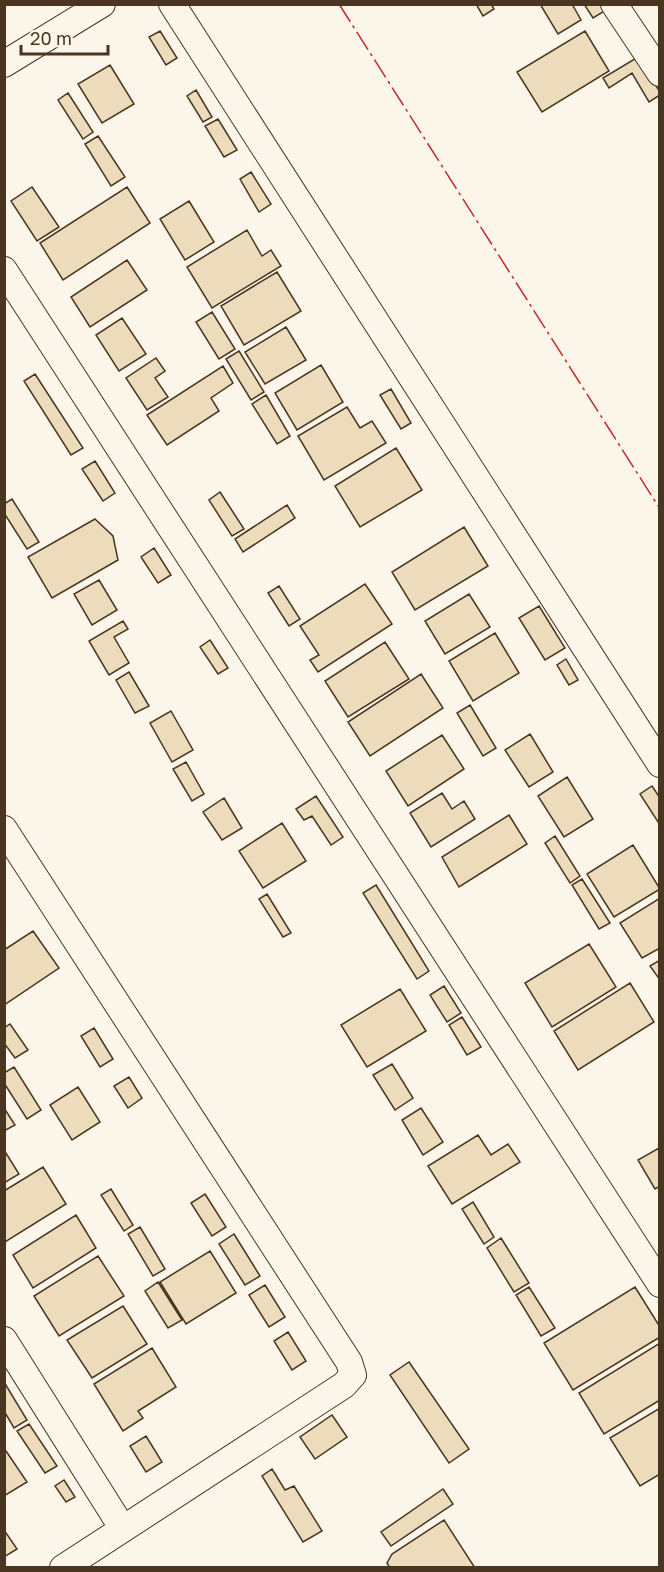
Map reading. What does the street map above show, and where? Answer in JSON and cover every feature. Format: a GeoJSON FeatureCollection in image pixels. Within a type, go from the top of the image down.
{"type":"FeatureCollection","features":[{"type":"Feature","properties":{"kind":"street"},"geometry":{"type":"LineString","coordinates":[[4,64],[102,4]]}},
{"type":"Feature","properties":{"kind":"street"},"geometry":{"type":"LineString","coordinates":[[172,4],[660,764]]}},
{"type":"Feature","properties":{"kind":"street"},"geometry":{"type":"LineString","coordinates":[[615,4],[660,74]]}},
{"type":"Feature","properties":{"kind":"street"},"geometry":{"type":"LineString","coordinates":[[4,270],[660,1284]]}},
{"type":"Feature","properties":{"kind":"street"},"geometry":{"type":"LineString","coordinates":[[4,829],[349,1362],[353,1375],[344,1385],[63,1568]]}},
{"type":"Feature","properties":{"kind":"street"},"geometry":{"type":"LineString","coordinates":[[4,1340],[123,1529]]}},
{"type":"Feature","properties":{"kind":"building"},"geometry":{"type":"Polygon","coordinates":[[[476,4],[491,4],[494,9],[483,16],[476,4]]]}},
{"type":"Feature","properties":{"kind":"building"},"geometry":{"type":"Polygon","coordinates":[[[540,4],[572,4],[581,20],[558,34],[540,4]]]}},
{"type":"Feature","properties":{"kind":"building"},"geometry":{"type":"Polygon","coordinates":[[[584,4],[606,4],[608,9],[593,18],[584,4]]]}},
{"type":"Feature","properties":{"kind":"building"},"geometry":{"type":"Polygon","coordinates":[[[160,31],[177,58],[166,65],[149,37],[160,31]]]}},
{"type":"Feature","properties":{"kind":"building"},"geometry":{"type":"Polygon","coordinates":[[[585,31],[609,71],[542,112],[517,72],[585,31]]]}},
{"type":"Feature","properties":{"kind":"building"},"geometry":{"type":"Polygon","coordinates":[[[638,57],[660,92],[660,95],[649,102],[632,73],[609,88],[603,78],[638,57]]]}},
{"type":"Feature","properties":{"kind":"building"},"geometry":{"type":"Polygon","coordinates":[[[110,65],[134,104],[102,123],[78,84],[110,65]]]}},
{"type":"Feature","properties":{"kind":"building"},"geometry":{"type":"Polygon","coordinates":[[[196,90],[212,117],[203,122],[187,96],[196,90]]]}},
{"type":"Feature","properties":{"kind":"building"},"geometry":{"type":"Polygon","coordinates":[[[68,93],[93,132],[83,139],[58,100],[68,93]]]}},
{"type":"Feature","properties":{"kind":"building"},"geometry":{"type":"Polygon","coordinates":[[[218,119],[237,150],[224,157],[205,126],[218,119]]]}},
{"type":"Feature","properties":{"kind":"building"},"geometry":{"type":"Polygon","coordinates":[[[98,136],[125,177],[111,186],[85,144],[98,136]]]}},
{"type":"Feature","properties":{"kind":"building"},"geometry":{"type":"Polygon","coordinates":[[[251,172],[271,204],[259,212],[240,179],[251,172]]]}},
{"type":"Feature","properties":{"kind":"building"},"geometry":{"type":"Polygon","coordinates":[[[32,187],[59,227],[37,241],[11,201],[32,187]]]}},
{"type":"Feature","properties":{"kind":"building"},"geometry":{"type":"Polygon","coordinates":[[[127,187],[150,223],[63,280],[40,243],[127,187]]]}},
{"type":"Feature","properties":{"kind":"building"},"geometry":{"type":"Polygon","coordinates":[[[189,201],[214,242],[185,260],[160,219],[189,201]]]}},
{"type":"Feature","properties":{"kind":"building"},"geometry":{"type":"Polygon","coordinates":[[[247,230],[262,256],[271,250],[281,266],[212,308],[187,267],[247,230]]]}},
{"type":"Feature","properties":{"kind":"building"},"geometry":{"type":"Polygon","coordinates":[[[127,260],[147,290],[90,327],[71,297],[127,260]]]}},
{"type":"Feature","properties":{"kind":"building"},"geometry":{"type":"Polygon","coordinates":[[[277,272],[301,311],[244,345],[221,306],[277,272]]]}},
{"type":"Feature","properties":{"kind":"building"},"geometry":{"type":"Polygon","coordinates":[[[212,312],[235,349],[219,359],[196,322],[212,312]]]}},
{"type":"Feature","properties":{"kind":"building"},"geometry":{"type":"Polygon","coordinates":[[[122,318],[146,354],[119,371],[96,335],[122,318]]]}},
{"type":"Feature","properties":{"kind":"building"},"geometry":{"type":"Polygon","coordinates":[[[286,327],[306,360],[265,384],[245,352],[286,327]]]}},
{"type":"Feature","properties":{"kind":"building"},"geometry":{"type":"Polygon","coordinates":[[[239,351],[264,392],[251,400],[226,359],[239,351]]]}},
{"type":"Feature","properties":{"kind":"building"},"geometry":{"type":"Polygon","coordinates":[[[156,358],[165,371],[155,378],[168,397],[147,410],[126,378],[156,358]]]}},
{"type":"Feature","properties":{"kind":"building"},"geometry":{"type":"Polygon","coordinates":[[[321,365],[343,402],[297,430],[275,393],[321,365]]]}},
{"type":"Feature","properties":{"kind":"building"},"geometry":{"type":"Polygon","coordinates":[[[223,366],[233,383],[211,398],[219,411],[167,445],[147,415],[223,366]]]}},
{"type":"Feature","properties":{"kind":"building"},"geometry":{"type":"Polygon","coordinates":[[[35,374],[83,448],[71,455],[24,381],[35,374]]]}},
{"type":"Feature","properties":{"kind":"building"},"geometry":{"type":"Polygon","coordinates":[[[391,389],[411,423],[401,429],[380,395],[391,389]]]}},
{"type":"Feature","properties":{"kind":"building"},"geometry":{"type":"Polygon","coordinates":[[[266,395],[290,436],[277,444],[252,404],[266,395]]]}},
{"type":"Feature","properties":{"kind":"building"},"geometry":{"type":"Polygon","coordinates":[[[347,407],[360,428],[372,421],[386,443],[324,480],[298,436],[347,407]]]}},
{"type":"Feature","properties":{"kind":"building"},"geometry":{"type":"Polygon","coordinates":[[[396,448],[422,490],[360,527],[335,486],[396,448]]]}},
{"type":"Feature","properties":{"kind":"building"},"geometry":{"type":"Polygon","coordinates":[[[95,461],[115,493],[103,501],[82,469],[95,461]]]}},
{"type":"Feature","properties":{"kind":"building"},"geometry":{"type":"Polygon","coordinates":[[[220,492],[244,529],[232,536],[209,500],[220,492]]]}},
{"type":"Feature","properties":{"kind":"building"},"geometry":{"type":"Polygon","coordinates":[[[12,499],[39,542],[27,549],[4,513],[4,504],[12,499]]]}},
{"type":"Feature","properties":{"kind":"building"},"geometry":{"type":"Polygon","coordinates":[[[287,505],[295,518],[243,552],[235,539],[287,505]]]}},
{"type":"Feature","properties":{"kind":"building"},"geometry":{"type":"Polygon","coordinates":[[[95,519],[113,536],[118,560],[52,598],[28,557],[95,519]]]}},
{"type":"Feature","properties":{"kind":"building"},"geometry":{"type":"Polygon","coordinates":[[[464,527],[488,566],[415,610],[392,572],[464,527]]]}},
{"type":"Feature","properties":{"kind":"building"},"geometry":{"type":"Polygon","coordinates":[[[154,548],[171,575],[158,583],[141,557],[154,548]]]}},
{"type":"Feature","properties":{"kind":"building"},"geometry":{"type":"Polygon","coordinates":[[[99,580],[117,610],[92,625],[74,594],[99,580]]]}},
{"type":"Feature","properties":{"kind":"building"},"geometry":{"type":"Polygon","coordinates":[[[365,584],[392,624],[318,672],[310,660],[319,655],[300,626],[365,584]]]}},
{"type":"Feature","properties":{"kind":"building"},"geometry":{"type":"Polygon","coordinates":[[[279,586],[300,619],[289,626],[268,593],[279,586]]]}},
{"type":"Feature","properties":{"kind":"building"},"geometry":{"type":"Polygon","coordinates":[[[469,594],[490,627],[445,654],[425,621],[469,594]]]}},
{"type":"Feature","properties":{"kind":"building"},"geometry":{"type":"Polygon","coordinates":[[[539,606],[565,648],[545,660],[519,618],[539,606]]]}},
{"type":"Feature","properties":{"kind":"building"},"geometry":{"type":"Polygon","coordinates":[[[123,621],[128,629],[114,637],[129,663],[109,675],[89,641],[123,621]]]}},
{"type":"Feature","properties":{"kind":"building"},"geometry":{"type":"Polygon","coordinates":[[[495,633],[519,673],[473,701],[449,661],[495,633]]]}},
{"type":"Feature","properties":{"kind":"building"},"geometry":{"type":"Polygon","coordinates":[[[210,640],[228,668],[218,674],[200,647],[210,640]]]}},
{"type":"Feature","properties":{"kind":"building"},"geometry":{"type":"Polygon","coordinates":[[[385,642],[409,679],[348,717],[325,681],[385,642]]]}},
{"type":"Feature","properties":{"kind":"building"},"geometry":{"type":"Polygon","coordinates":[[[566,659],[578,680],[569,685],[557,665],[566,659]]]}},
{"type":"Feature","properties":{"kind":"building"},"geometry":{"type":"Polygon","coordinates":[[[129,672],[149,706],[135,713],[116,680],[129,672]]]}},
{"type":"Feature","properties":{"kind":"building"},"geometry":{"type":"Polygon","coordinates":[[[421,674],[443,708],[370,756],[348,722],[421,674]]]}},
{"type":"Feature","properties":{"kind":"building"},"geometry":{"type":"Polygon","coordinates":[[[470,705],[496,748],[483,756],[457,713],[470,705]]]}},
{"type":"Feature","properties":{"kind":"building"},"geometry":{"type":"Polygon","coordinates":[[[171,711],[193,750],[172,762],[150,723],[171,711]]]}},
{"type":"Feature","properties":{"kind":"building"},"geometry":{"type":"Polygon","coordinates":[[[530,734],[553,772],[529,787],[505,750],[530,734]]]}},
{"type":"Feature","properties":{"kind":"building"},"geometry":{"type":"Polygon","coordinates":[[[442,735],[464,769],[408,806],[386,771],[442,735]]]}},
{"type":"Feature","properties":{"kind":"building"},"geometry":{"type":"Polygon","coordinates":[[[186,762],[204,794],[192,801],[173,769],[186,762]]]}},
{"type":"Feature","properties":{"kind":"building"},"geometry":{"type":"Polygon","coordinates":[[[567,777],[593,819],[564,837],[538,796],[567,777]]]}},
{"type":"Feature","properties":{"kind":"building"},"geometry":{"type":"Polygon","coordinates":[[[652,786],[660,798],[660,825],[640,794],[652,786]]]}},
{"type":"Feature","properties":{"kind":"building"},"geometry":{"type":"Polygon","coordinates":[[[442,793],[452,809],[464,801],[475,819],[431,847],[410,813],[442,793]]]}},
{"type":"Feature","properties":{"kind":"building"},"geometry":{"type":"Polygon","coordinates":[[[316,796],[343,837],[331,845],[312,816],[304,820],[296,809],[316,796]]]}},
{"type":"Feature","properties":{"kind":"building"},"geometry":{"type":"Polygon","coordinates":[[[224,798],[242,828],[222,840],[203,812],[224,798]]]}},
{"type":"Feature","properties":{"kind":"building"},"geometry":{"type":"Polygon","coordinates":[[[509,815],[527,844],[459,887],[442,857],[509,815]]]}},
{"type":"Feature","properties":{"kind":"building"},"geometry":{"type":"Polygon","coordinates":[[[282,823],[306,861],[263,888],[239,851],[282,823]]]}},
{"type":"Feature","properties":{"kind":"building"},"geometry":{"type":"Polygon","coordinates":[[[555,836],[580,876],[570,883],[545,843],[555,836]]]}},
{"type":"Feature","properties":{"kind":"building"},"geometry":{"type":"Polygon","coordinates":[[[633,845],[660,889],[614,917],[587,874],[633,845]]]}},
{"type":"Feature","properties":{"kind":"building"},"geometry":{"type":"Polygon","coordinates":[[[582,879],[610,923],[599,929],[572,885],[582,879]]]}},
{"type":"Feature","properties":{"kind":"building"},"geometry":{"type":"Polygon","coordinates":[[[376,885],[429,971],[417,979],[363,893],[376,885]]]}},
{"type":"Feature","properties":{"kind":"building"},"geometry":{"type":"Polygon","coordinates":[[[267,894],[291,933],[283,937],[259,899],[267,894]]]}},
{"type":"Feature","properties":{"kind":"building"},"geometry":{"type":"Polygon","coordinates":[[[660,898],[660,948],[642,958],[620,923],[660,898]]]}},
{"type":"Feature","properties":{"kind":"building"},"geometry":{"type":"Polygon","coordinates":[[[33,931],[59,968],[4,1005],[4,950],[33,931]]]}},
{"type":"Feature","properties":{"kind":"building"},"geometry":{"type":"Polygon","coordinates":[[[589,944],[616,987],[552,1027],[525,983],[589,944]]]}},
{"type":"Feature","properties":{"kind":"building"},"geometry":{"type":"Polygon","coordinates":[[[660,960],[660,980],[650,966],[660,960]]]}},
{"type":"Feature","properties":{"kind":"building"},"geometry":{"type":"Polygon","coordinates":[[[630,983],[654,1022],[578,1070],[554,1031],[630,983]]]}},
{"type":"Feature","properties":{"kind":"building"},"geometry":{"type":"Polygon","coordinates":[[[444,986],[461,1013],[447,1022],[430,995],[444,986]]]}},
{"type":"Feature","properties":{"kind":"building"},"geometry":{"type":"Polygon","coordinates":[[[400,989],[426,1031],[367,1067],[341,1025],[400,989]]]}},
{"type":"Feature","properties":{"kind":"building"},"geometry":{"type":"Polygon","coordinates":[[[462,1017],[481,1047],[467,1055],[449,1025],[462,1017]]]}},
{"type":"Feature","properties":{"kind":"building"},"geometry":{"type":"Polygon","coordinates":[[[10,1024],[28,1050],[15,1058],[4,1043],[4,1028],[10,1024]]]}},
{"type":"Feature","properties":{"kind":"building"},"geometry":{"type":"Polygon","coordinates":[[[94,1028],[113,1059],[100,1067],[81,1036],[94,1028]]]}},
{"type":"Feature","properties":{"kind":"building"},"geometry":{"type":"Polygon","coordinates":[[[392,1064],[413,1098],[395,1110],[373,1075],[392,1064]]]}},
{"type":"Feature","properties":{"kind":"building"},"geometry":{"type":"Polygon","coordinates":[[[14,1067],[41,1110],[27,1119],[4,1083],[4,1073],[14,1067]]]}},
{"type":"Feature","properties":{"kind":"building"},"geometry":{"type":"Polygon","coordinates":[[[129,1077],[142,1098],[128,1108],[114,1086],[129,1077]]]}},
{"type":"Feature","properties":{"kind":"building"},"geometry":{"type":"Polygon","coordinates":[[[78,1087],[100,1122],[72,1140],[50,1105],[78,1087]]]}},
{"type":"Feature","properties":{"kind":"building"},"geometry":{"type":"Polygon","coordinates":[[[4,1108],[15,1125],[4,1131],[4,1108]]]}},
{"type":"Feature","properties":{"kind":"building"},"geometry":{"type":"Polygon","coordinates":[[[421,1108],[443,1142],[423,1155],[402,1120],[421,1108]]]}},
{"type":"Feature","properties":{"kind":"building"},"geometry":{"type":"Polygon","coordinates":[[[478,1135],[491,1155],[508,1144],[520,1162],[452,1204],[428,1166],[478,1135]]]}},
{"type":"Feature","properties":{"kind":"building"},"geometry":{"type":"Polygon","coordinates":[[[659,1148],[660,1186],[655,1189],[638,1160],[659,1148]]]}},
{"type":"Feature","properties":{"kind":"building"},"geometry":{"type":"Polygon","coordinates":[[[4,1150],[19,1174],[4,1183],[4,1150]]]}},
{"type":"Feature","properties":{"kind":"building"},"geometry":{"type":"Polygon","coordinates":[[[43,1167],[66,1204],[5,1242],[4,1191],[43,1167]]]}},
{"type":"Feature","properties":{"kind":"building"},"geometry":{"type":"Polygon","coordinates":[[[111,1189],[133,1225],[124,1231],[101,1195],[111,1189]]]}},
{"type":"Feature","properties":{"kind":"building"},"geometry":{"type":"Polygon","coordinates":[[[205,1194],[226,1227],[212,1236],[191,1203],[205,1194]]]}},
{"type":"Feature","properties":{"kind":"building"},"geometry":{"type":"Polygon","coordinates":[[[473,1202],[494,1237],[484,1244],[462,1209],[473,1202]]]}},
{"type":"Feature","properties":{"kind":"building"},"geometry":{"type":"Polygon","coordinates":[[[76,1215],[96,1248],[33,1288],[13,1255],[76,1215]]]}},
{"type":"Feature","properties":{"kind":"building"},"geometry":{"type":"Polygon","coordinates":[[[140,1227],[165,1269],[153,1276],[128,1234],[140,1227]]]}},
{"type":"Feature","properties":{"kind":"building"},"geometry":{"type":"Polygon","coordinates":[[[234,1234],[260,1276],[245,1285],[219,1244],[234,1234]]]}},
{"type":"Feature","properties":{"kind":"building"},"geometry":{"type":"Polygon","coordinates":[[[501,1238],[529,1283],[514,1292],[487,1248],[501,1238]]]}},
{"type":"Feature","properties":{"kind":"building"},"geometry":{"type":"Polygon","coordinates":[[[210,1251],[236,1293],[186,1324],[160,1282],[210,1251]]]}},
{"type":"Feature","properties":{"kind":"building"},"geometry":{"type":"Polygon","coordinates":[[[98,1256],[124,1296],[59,1336],[34,1296],[98,1256]]]}},
{"type":"Feature","properties":{"kind":"building"},"geometry":{"type":"Polygon","coordinates":[[[158,1282],[182,1320],[168,1328],[145,1291],[158,1282]]]}},
{"type":"Feature","properties":{"kind":"building"},"geometry":{"type":"Polygon","coordinates":[[[265,1285],[285,1317],[269,1327],[249,1295],[265,1285]]]}},
{"type":"Feature","properties":{"kind":"building"},"geometry":{"type":"Polygon","coordinates":[[[529,1287],[555,1328],[541,1336],[516,1295],[529,1287]]]}},
{"type":"Feature","properties":{"kind":"building"},"geometry":{"type":"Polygon","coordinates":[[[635,1287],[660,1327],[660,1337],[573,1390],[544,1343],[635,1287]]]}},
{"type":"Feature","properties":{"kind":"building"},"geometry":{"type":"Polygon","coordinates":[[[123,1306],[147,1344],[92,1378],[67,1340],[123,1306]]]}},
{"type":"Feature","properties":{"kind":"building"},"geometry":{"type":"Polygon","coordinates":[[[288,1332],[306,1361],[292,1370],[274,1341],[288,1332]]]}},
{"type":"Feature","properties":{"kind":"building"},"geometry":{"type":"Polygon","coordinates":[[[660,1343],[660,1400],[604,1434],[579,1393],[660,1343]]]}},
{"type":"Feature","properties":{"kind":"building"},"geometry":{"type":"Polygon","coordinates":[[[152,1348],[176,1387],[138,1411],[143,1418],[123,1431],[94,1384],[152,1348]]]}},
{"type":"Feature","properties":{"kind":"building"},"geometry":{"type":"Polygon","coordinates":[[[409,1362],[469,1449],[449,1463],[390,1375],[409,1362]]]}},
{"type":"Feature","properties":{"kind":"building"},"geometry":{"type":"Polygon","coordinates":[[[4,1382],[27,1420],[14,1428],[4,1411],[4,1382]]]}},
{"type":"Feature","properties":{"kind":"building"},"geometry":{"type":"Polygon","coordinates":[[[660,1408],[660,1474],[640,1486],[610,1438],[660,1408]]]}},
{"type":"Feature","properties":{"kind":"building"},"geometry":{"type":"Polygon","coordinates":[[[332,1415],[347,1437],[315,1459],[300,1437],[332,1415]]]}},
{"type":"Feature","properties":{"kind":"building"},"geometry":{"type":"Polygon","coordinates":[[[29,1424],[57,1466],[45,1473],[17,1431],[29,1424]]]}},
{"type":"Feature","properties":{"kind":"building"},"geometry":{"type":"Polygon","coordinates":[[[146,1436],[162,1462],[146,1472],[130,1446],[146,1436]]]}},
{"type":"Feature","properties":{"kind":"building"},"geometry":{"type":"Polygon","coordinates":[[[4,1448],[27,1482],[4,1496],[4,1448]]]}},
{"type":"Feature","properties":{"kind":"building"},"geometry":{"type":"Polygon","coordinates":[[[272,1469],[285,1490],[294,1486],[322,1531],[303,1542],[262,1476],[272,1469]]]}},
{"type":"Feature","properties":{"kind":"building"},"geometry":{"type":"Polygon","coordinates":[[[64,1480],[75,1497],[66,1502],[55,1486],[64,1480]]]}},
{"type":"Feature","properties":{"kind":"building"},"geometry":{"type":"Polygon","coordinates":[[[443,1489],[453,1504],[391,1546],[381,1532],[443,1489]]]}},
{"type":"Feature","properties":{"kind":"building"},"geometry":{"type":"Polygon","coordinates":[[[444,1520],[475,1568],[390,1568],[387,1563],[392,1554],[444,1520]]]}},
{"type":"Feature","properties":{"kind":"building"},"geometry":{"type":"Polygon","coordinates":[[[4,1530],[17,1549],[4,1557],[4,1530]]]}},
{"type":"Feature","properties":{"kind":"power"},"geometry":{"type":"LineString","coordinates":[[339,4],[660,509]]}}]}
